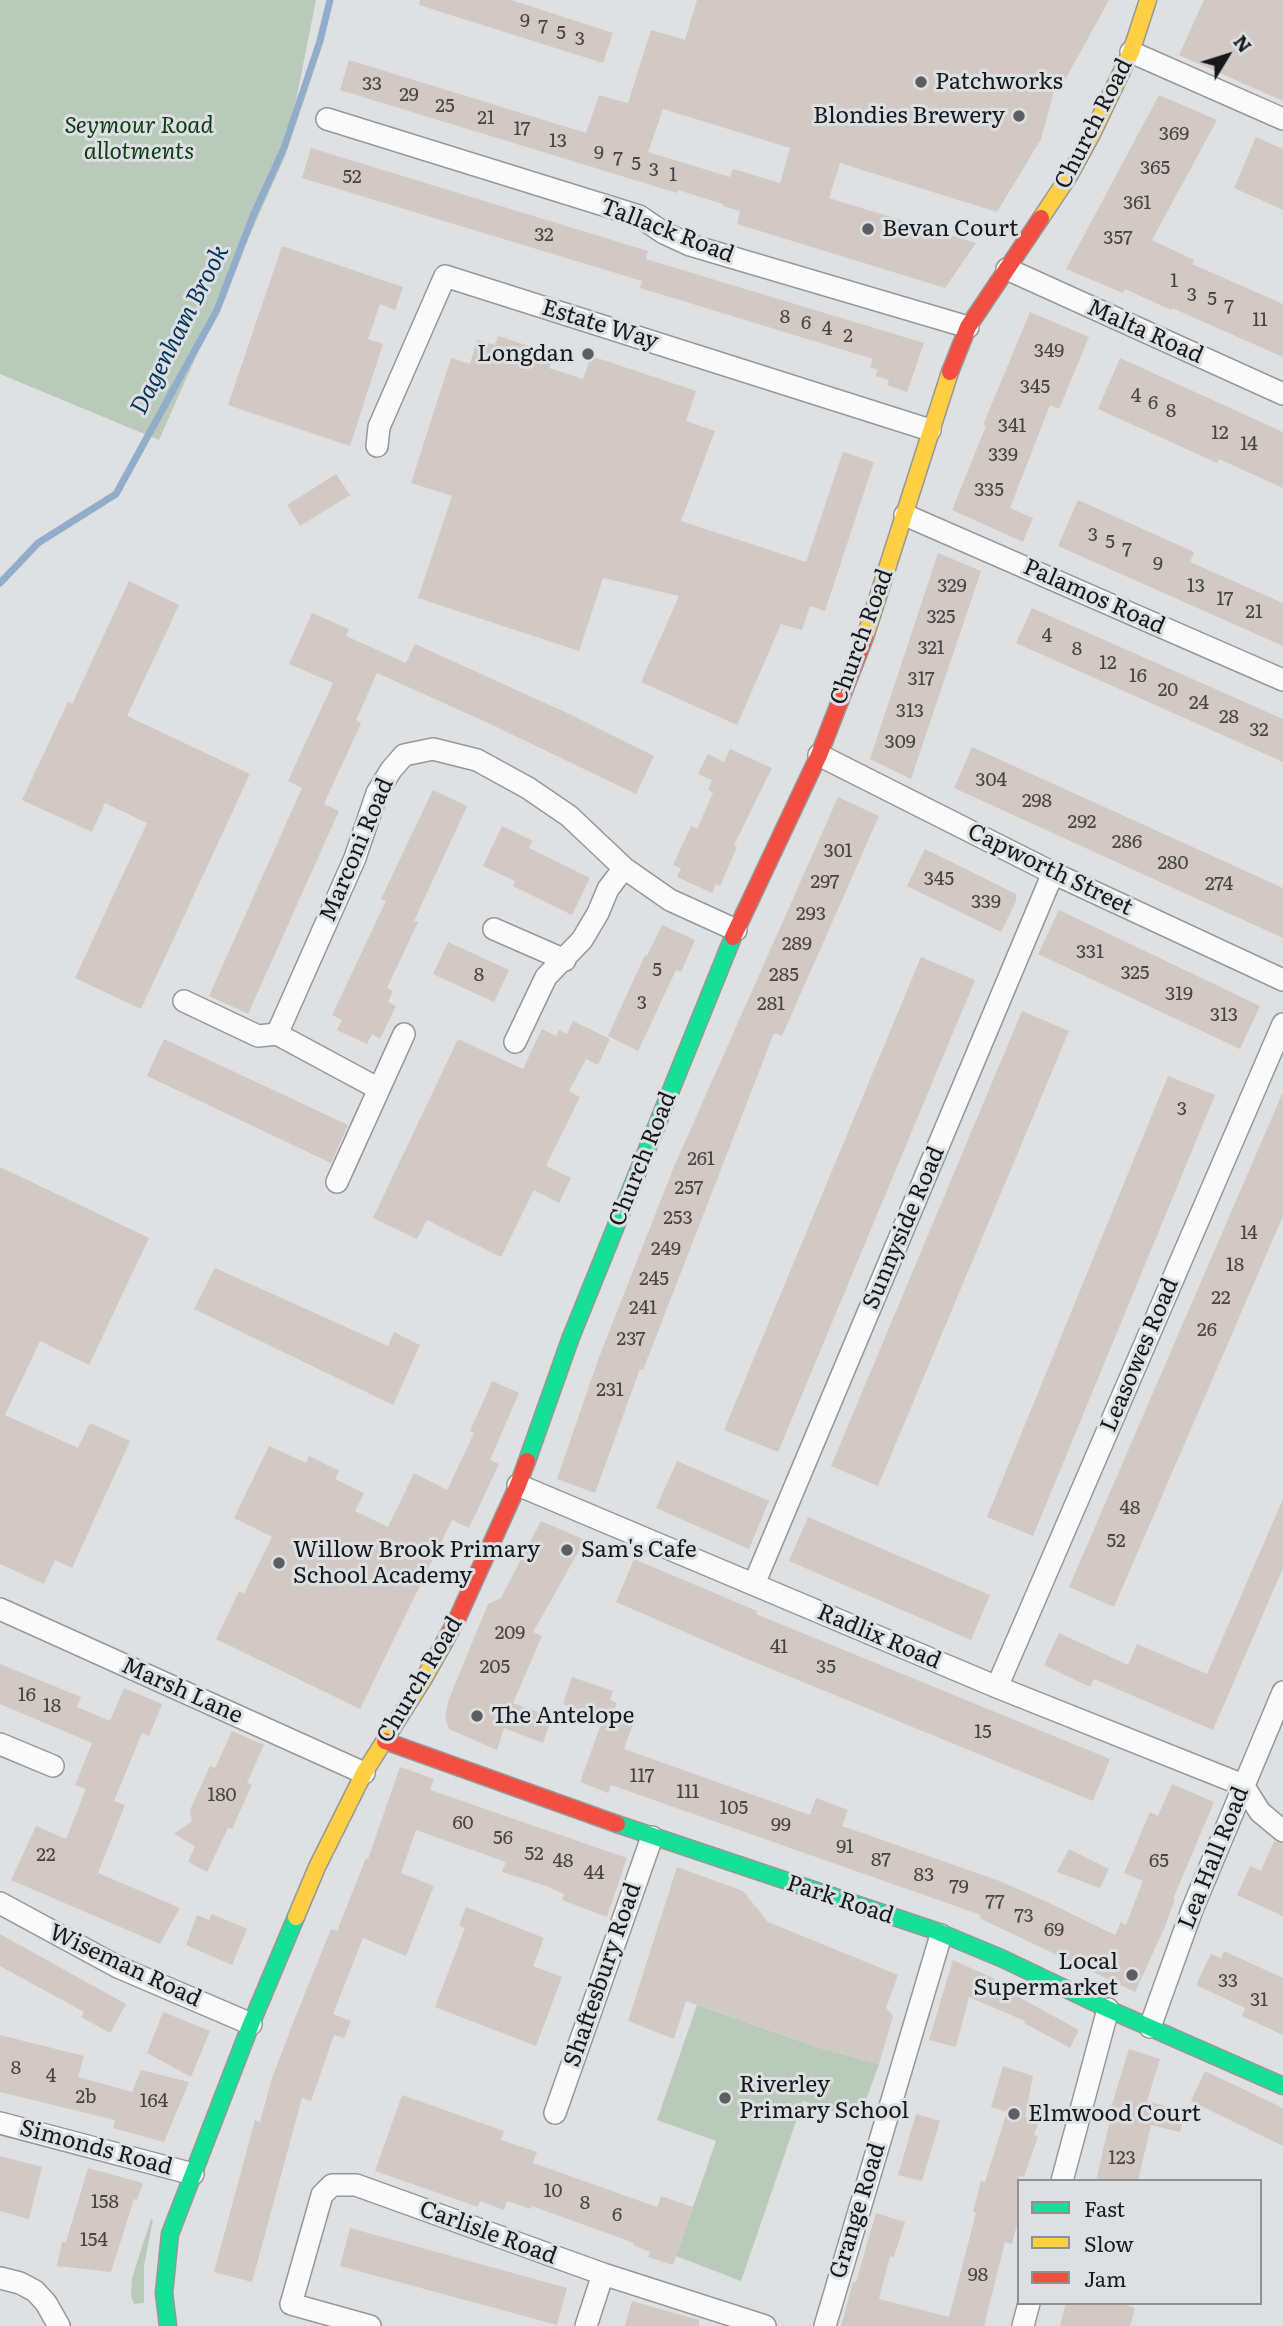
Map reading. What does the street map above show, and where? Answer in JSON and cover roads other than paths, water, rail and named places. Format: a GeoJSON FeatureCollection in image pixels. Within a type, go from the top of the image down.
{"type":"FeatureCollection","features":[{"type":"Feature","properties":{"kind":"main road","name":"Church Road"},"geometry":{"type":"LineString","coordinates":[[168,2326],[164,2293],[170,2234],[251,2024],[327,1844],[364,1773],[458,1617],[518,1485],[571,1337],[736,930],[819,755],[868,628],[930,430],[968,327],[1069,176],[1093,134],[1131,52],[1147,0]]}},
{"type":"Feature","properties":{"kind":"main road","name":"Park Road"},"geometry":{"type":"LineString","coordinates":[[385,1741],[652,1837],[936,1931],[1002,1958],[1108,2009],[1283,2086]]}},
{"type":"Feature","properties":{"kind":"street"},"geometry":{"type":"LineString","coordinates":[[1131,52],[1283,119]]}},
{"type":"Feature","properties":{"kind":"street","name":"Tallack Road"},"geometry":{"type":"LineString","coordinates":[[327,119],[639,216],[664,233],[690,245],[968,327]]}},
{"type":"Feature","properties":{"kind":"street","name":"Malta Road"},"geometry":{"type":"LineString","coordinates":[[1007,270],[1283,394]]}},
{"type":"Feature","properties":{"kind":"street","name":"Estate Way"},"geometry":{"type":"LineString","coordinates":[[377,446],[379,427],[445,276],[930,430]]}},
{"type":"Feature","properties":{"kind":"street","name":"Palamos Road"},"geometry":{"type":"LineString","coordinates":[[905,515],[1283,680]]}},
{"type":"Feature","properties":{"kind":"street","name":"Marconi Road"},"geometry":{"type":"LineString","coordinates":[[277,1034],[355,858],[377,793],[391,769],[404,755],[433,749],[477,760],[528,788],[569,816],[624,868],[670,900],[736,930]]}},
{"type":"Feature","properties":{"kind":"street","name":"Capworth Street"},"geometry":{"type":"LineString","coordinates":[[819,755],[1053,873],[1283,980]]}},
{"type":"Feature","properties":{"kind":"street"},"geometry":{"type":"LineString","coordinates":[[515,1042],[546,977],[582,940],[598,913],[608,888],[624,868]]}},
{"type":"Feature","properties":{"kind":"street","name":"Sunnyside Road"},"geometry":{"type":"LineString","coordinates":[[754,1584],[1053,873]]}},
{"type":"Feature","properties":{"kind":"street"},"geometry":{"type":"LineString","coordinates":[[494,929],[565,960]]}},
{"type":"Feature","properties":{"kind":"street"},"geometry":{"type":"LineString","coordinates":[[184,1001],[258,1036],[277,1034],[379,1089]]}},
{"type":"Feature","properties":{"kind":"street","name":"Leasowes Road"},"geometry":{"type":"LineString","coordinates":[[997,1687],[1283,1024]]}},
{"type":"Feature","properties":{"kind":"street"},"geometry":{"type":"LineString","coordinates":[[337,1182],[404,1034]]}},
{"type":"Feature","properties":{"kind":"street","name":"Radlix Road"},"geometry":{"type":"LineString","coordinates":[[518,1485],[997,1687],[1242,1785]]}},
{"type":"Feature","properties":{"kind":"street","name":"Marsh Lane"},"geometry":{"type":"LineString","coordinates":[[0,1609],[364,1773]]}},
{"type":"Feature","properties":{"kind":"street","name":"Lea Hall Road"},"geometry":{"type":"LineString","coordinates":[[1150,2027],[1188,1919],[1283,1692]]}},
{"type":"Feature","properties":{"kind":"street"},"geometry":{"type":"LineString","coordinates":[[2,1751],[53,1766]]}},
{"type":"Feature","properties":{"kind":"street"},"geometry":{"type":"LineString","coordinates":[[1242,1785],[1260,1812],[1283,1831]]}},
{"type":"Feature","properties":{"kind":"street","name":"Shaftesbury Road"},"geometry":{"type":"LineString","coordinates":[[555,2113],[652,1837]]}},
{"type":"Feature","properties":{"kind":"street","name":"Wiseman Road"},"geometry":{"type":"LineString","coordinates":[[0,1903],[118,1967],[251,2024]]}},
{"type":"Feature","properties":{"kind":"street","name":"Grange Road"},"geometry":{"type":"LineString","coordinates":[[825,2326],[941,1935]]}},
{"type":"Feature","properties":{"kind":"street"},"geometry":{"type":"LineString","coordinates":[[1063,2179],[1108,2009]]}},
{"type":"Feature","properties":{"kind":"street","name":"Simonds Road"},"geometry":{"type":"LineString","coordinates":[[0,2123],[192,2174]]}},
{"type":"Feature","properties":{"kind":"street","name":"Carlisle Road"},"geometry":{"type":"LineString","coordinates":[[370,2326],[291,2304],[322,2194],[332,2185],[356,2185],[603,2274],[765,2326]]}},
{"type":"Feature","properties":{"kind":"street"},"geometry":{"type":"LineString","coordinates":[[586,2326],[603,2274]]}},
{"type":"Feature","properties":{"kind":"street"},"geometry":{"type":"LineString","coordinates":[[0,2278],[20,2283],[35,2291],[46,2303],[59,2326]]}},
{"type":"Feature","properties":{"kind":"street"},"geometry":{"type":"LineString","coordinates":[[1023,2326],[1028,2305]]}},
{"type":"Feature","properties":{"kind":"waterway","name":"Dagenham Brook"},"geometry":{"type":"LineString","coordinates":[[0,583],[38,543],[116,494],[217,310],[253,216],[284,148],[320,41],[330,0]]}},
{"type":"Feature","properties":{"kind":"place","name":"Patchworks"},"geometry":{"type":"Point","coordinates":[921,82]}},
{"type":"Feature","properties":{"kind":"place","name":"Blondies Brewery"},"geometry":{"type":"Point","coordinates":[1019,116]}},
{"type":"Feature","properties":{"kind":"place","name":"Bevan Court"},"geometry":{"type":"Point","coordinates":[868,229]}},
{"type":"Feature","properties":{"kind":"place","name":"Longdan"},"geometry":{"type":"Point","coordinates":[588,354]}},
{"type":"Feature","properties":{"kind":"place","name":"Sam's Cafe"},"geometry":{"type":"Point","coordinates":[567,1550]}},
{"type":"Feature","properties":{"kind":"place","name":"Willow Brook Primary School Academy"},"geometry":{"type":"Point","coordinates":[279,1563]}},
{"type":"Feature","properties":{"kind":"place","name":"The Antelope"},"geometry":{"type":"Point","coordinates":[477,1716]}},
{"type":"Feature","properties":{"kind":"place","name":"Local Supermarket"},"geometry":{"type":"Point","coordinates":[1132,1975]}},
{"type":"Feature","properties":{"kind":"place","name":"Riverley Primary School"},"geometry":{"type":"Point","coordinates":[725,2098]}},
{"type":"Feature","properties":{"kind":"place","name":"Elmwood Court"},"geometry":{"type":"Point","coordinates":[1014,2114]}},
{"type":"Feature","properties":{"kind":"park label","name":"Seymour Road allotments"},"geometry":{"type":"Point","coordinates":[139,139]}}]}
